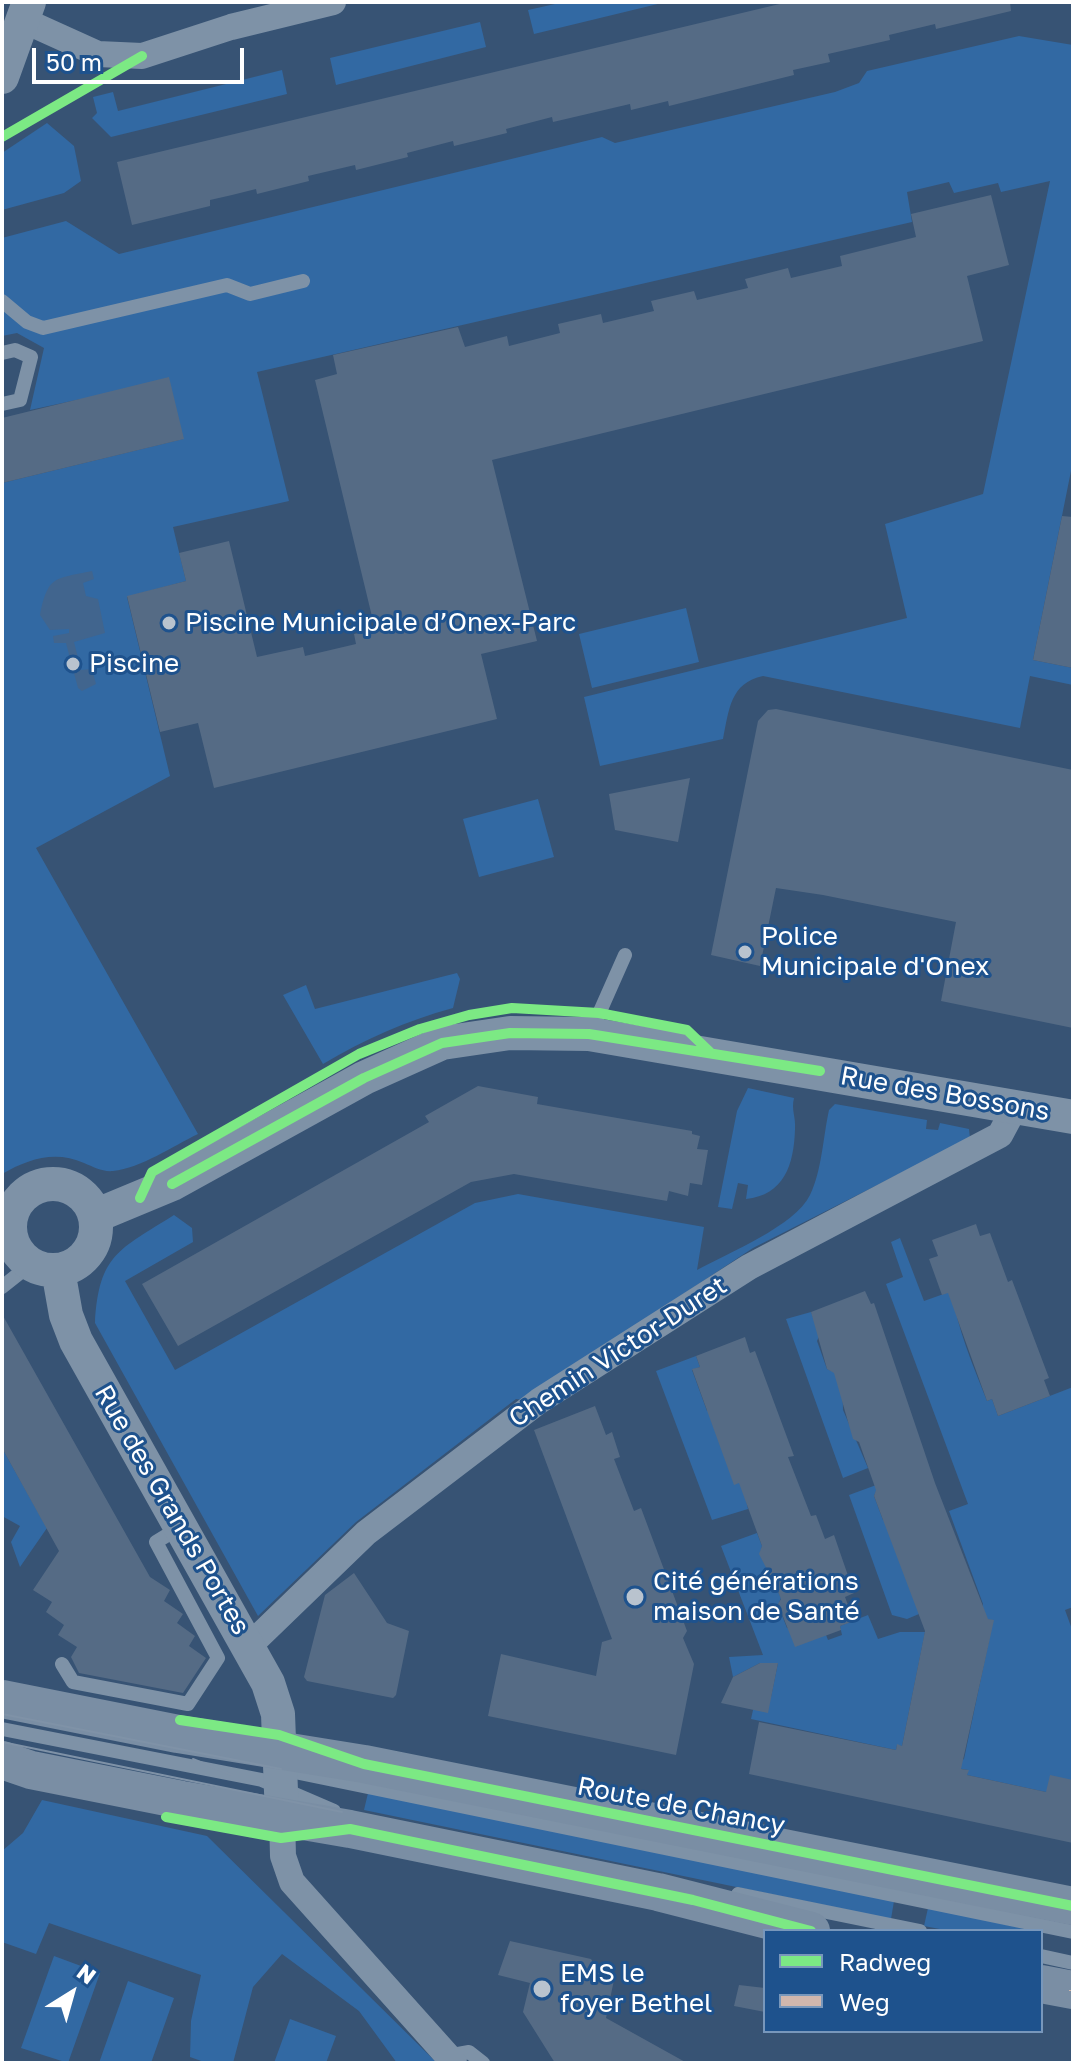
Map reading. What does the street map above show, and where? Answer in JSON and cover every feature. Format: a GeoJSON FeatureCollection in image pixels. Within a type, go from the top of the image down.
{"type":"FeatureCollection","features":[{"type":"Feature","properties":{"kind":"main road","name":"Route de Chancy"},"geometry":{"type":"LineString","coordinates":[[2,1699],[681,1897],[803,1929]]}},
{"type":"Feature","properties":{"kind":"main road","name":"Route de Chancy"},"geometry":{"type":"LineString","coordinates":[[2,1760],[31,1770],[182,1800],[364,1764],[1073,1906]]}},
{"type":"Feature","properties":{"kind":"main road"},"geometry":{"type":"LineString","coordinates":[[1043,1984],[1073,1991]]}},
{"type":"Feature","properties":{"kind":"street"},"geometry":{"type":"LineString","coordinates":[[2,77],[27,11],[98,54],[142,56],[231,27],[333,2]]}},
{"type":"Feature","properties":{"kind":"street","name":"Rue des Bossons"},"geometry":{"type":"LineString","coordinates":[[95,1216],[172,1184],[364,1078],[442,1043],[510,1033],[589,1034],[1073,1117]]}},
{"type":"Feature","properties":{"kind":"street","name":"Chemin Victor-Duret"},"geometry":{"type":"LineString","coordinates":[[249,1646],[366,1533],[539,1401],[749,1267],[1000,1135],[1015,1107]]}},
{"type":"Feature","properties":{"kind":"street"},"geometry":{"type":"LineString","coordinates":[[58,1184],[83,1195],[95,1216],[94,1242],[86,1255],[44,1267],[20,1256],[6,1220],[25,1194],[38,1186],[58,1184]]}},
{"type":"Feature","properties":{"kind":"street","name":"Rue des Grands Portes"},"geometry":{"type":"LineString","coordinates":[[44,1267],[76,1341],[268,1683],[278,1714],[281,1781]]}},
{"type":"Feature","properties":{"kind":"street"},"geometry":{"type":"LineString","coordinates":[[281,1781],[283,1856],[292,1882],[450,2060]]}},
{"type":"Feature","properties":{"kind":"lane"},"geometry":{"type":"LineString","coordinates":[[2,301],[38,328],[48,328],[227,285],[250,294],[303,281]]}},
{"type":"Feature","properties":{"kind":"lane"},"geometry":{"type":"LineString","coordinates":[[2,353],[15,350],[31,357],[20,400],[2,404]]}},
{"type":"Feature","properties":{"kind":"lane"},"geometry":{"type":"LineString","coordinates":[[589,1034],[625,955]]}},
{"type":"Feature","properties":{"kind":"lane"},"geometry":{"type":"LineString","coordinates":[[2,1287],[44,1267]]}},
{"type":"Feature","properties":{"kind":"lane"},"geometry":{"type":"LineString","coordinates":[[62,1664],[73,1682],[188,1704],[218,1658],[156,1542],[179,1528]]}},
{"type":"Feature","properties":{"kind":"lane"},"geometry":{"type":"LineString","coordinates":[[2,1729],[1073,1932]]}},
{"type":"Feature","properties":{"kind":"lane"},"geometry":{"type":"LineString","coordinates":[[281,1781],[342,1812],[710,1888]]}},
{"type":"Feature","properties":{"kind":"lane"},"geometry":{"type":"LineString","coordinates":[[726,1891],[910,1929]]}},
{"type":"Feature","properties":{"kind":"lane"},"geometry":{"type":"LineString","coordinates":[[1043,1956],[1073,1963]]}},
{"type":"Feature","properties":{"kind":"lane"},"geometry":{"type":"LineString","coordinates":[[450,2060],[469,2052],[483,2063]]}},
{"type":"Feature","properties":{"kind":"shaded area"},"geometry":{"type":"Polygon","coordinates":[[[564,2],[666,2],[534,34],[528,10],[564,2]]]}},
{"type":"Feature","properties":{"kind":"shaded area"},"geometry":{"type":"Polygon","coordinates":[[[480,22],[486,47],[336,85],[330,58],[480,22]]]}},
{"type":"Feature","properties":{"kind":"shaded area"},"geometry":{"type":"Polygon","coordinates":[[[1019,36],[1073,45],[1073,461],[1033,660],[1073,668],[1073,685],[1030,676],[1020,728],[763,676],[737,691],[723,739],[600,766],[584,697],[907,618],[885,524],[983,494],[1050,181],[1001,192],[998,183],[954,193],[949,182],[907,192],[912,222],[257,372],[289,501],[173,527],[186,581],[127,597],[170,776],[36,848],[198,1134],[124,1169],[105,1171],[73,1159],[52,1157],[32,1160],[2,1174],[2,483],[183,439],[81,399],[30,410],[44,348],[17,333],[2,336],[2,238],[66,221],[119,254],[602,137],[615,143],[835,92],[859,83],[867,71],[1019,36]]]}},
{"type":"Feature","properties":{"kind":"shaded area"},"geometry":{"type":"Polygon","coordinates":[[[282,70],[287,94],[111,137],[92,118],[97,113],[93,97],[113,92],[118,111],[282,70]]]}},
{"type":"Feature","properties":{"kind":"shaded area"},"geometry":{"type":"Polygon","coordinates":[[[47,123],[74,146],[81,181],[64,193],[2,210],[2,153],[47,123]]]}},
{"type":"Feature","properties":{"kind":"shaded area"},"geometry":{"type":"Polygon","coordinates":[[[92,571],[94,579],[83,583],[86,596],[98,599],[105,633],[74,642],[81,670],[92,669],[96,684],[82,691],[78,688],[66,643],[54,643],[53,636],[69,633],[69,629],[50,630],[40,615],[46,592],[55,581],[92,571]]]}},
{"type":"Feature","properties":{"kind":"shaded area"},"geometry":{"type":"Polygon","coordinates":[[[686,608],[699,662],[592,688],[579,634],[686,608]]]}},
{"type":"Feature","properties":{"kind":"shaded area"},"geometry":{"type":"Polygon","coordinates":[[[538,799],[554,857],[479,877],[463,819],[538,799]]]}},
{"type":"Feature","properties":{"kind":"shaded area"},"geometry":{"type":"Polygon","coordinates":[[[457,973],[460,979],[453,1008],[386,1032],[323,1064],[283,995],[306,985],[315,1009],[457,973]]]}},
{"type":"Feature","properties":{"kind":"shaded area"},"geometry":{"type":"Polygon","coordinates":[[[748,1088],[794,1098],[792,1155],[784,1176],[770,1191],[746,1199],[748,1185],[738,1183],[732,1209],[718,1207],[737,1111],[748,1088]]]}},
{"type":"Feature","properties":{"kind":"shaded area"},"geometry":{"type":"Polygon","coordinates":[[[835,1104],[927,1120],[926,1129],[938,1130],[940,1123],[969,1129],[970,1138],[753,1248],[523,1400],[516,1399],[356,1522],[258,1616],[95,1323],[101,1282],[115,1256],[174,1215],[192,1228],[193,1242],[125,1281],[175,1370],[475,1203],[518,1194],[704,1227],[697,1270],[760,1238],[802,1206],[814,1185],[829,1110],[835,1104]]]}},
{"type":"Feature","properties":{"kind":"shaded area"},"geometry":{"type":"Polygon","coordinates":[[[900,1238],[924,1301],[952,1291],[971,1360],[987,1401],[992,1399],[998,1416],[1073,1387],[1073,1607],[1065,1610],[1073,1632],[1073,1780],[1046,1792],[967,1775],[968,1770],[951,1767],[964,1759],[993,1621],[980,1617],[983,1604],[949,1511],[968,1504],[886,1284],[903,1277],[891,1242],[900,1238]]]}},
{"type":"Feature","properties":{"kind":"shaded area"},"geometry":{"type":"Polygon","coordinates":[[[811,1312],[820,1334],[817,1341],[827,1369],[834,1372],[842,1369],[843,1410],[868,1468],[843,1478],[786,1319],[811,1312]]]}},
{"type":"Feature","properties":{"kind":"shaded area"},"geometry":{"type":"Polygon","coordinates":[[[696,1356],[700,1367],[692,1370],[707,1411],[715,1408],[742,1482],[748,1509],[712,1520],[656,1371],[696,1356]]]}},
{"type":"Feature","properties":{"kind":"shaded area"},"geometry":{"type":"Polygon","coordinates":[[[2,1448],[47,1528],[20,1567],[11,1542],[20,1526],[2,1516],[2,1448]]]}},
{"type":"Feature","properties":{"kind":"shaded area"},"geometry":{"type":"Polygon","coordinates":[[[879,1484],[874,1496],[883,1520],[890,1522],[919,1614],[907,1619],[892,1615],[849,1495],[879,1484]]]}},
{"type":"Feature","properties":{"kind":"shaded area"},"geometry":{"type":"Polygon","coordinates":[[[757,1533],[762,1546],[760,1554],[781,1598],[778,1605],[787,1628],[826,1635],[828,1640],[842,1635],[840,1626],[868,1615],[878,1639],[900,1632],[925,1632],[902,1746],[897,1745],[896,1750],[751,1719],[753,1710],[771,1697],[778,1663],[760,1663],[733,1677],[729,1657],[763,1655],[721,1546],[757,1533]]]}},
{"type":"Feature","properties":{"kind":"shaded area"},"geometry":{"type":"Polygon","coordinates":[[[368,1793],[894,1901],[891,1919],[364,1810],[368,1793]]]}},
{"type":"Feature","properties":{"kind":"shaded area"},"geometry":{"type":"Polygon","coordinates":[[[42,1800],[207,1836],[437,2063],[397,2063],[359,2011],[282,1954],[253,1987],[233,2063],[207,2063],[190,2057],[191,2021],[201,1975],[49,1923],[36,1954],[2,1942],[2,1851],[23,1833],[42,1800]]]}},
{"type":"Feature","properties":{"kind":"shaded area"},"geometry":{"type":"Polygon","coordinates":[[[928,1908],[1028,1929],[940,1929],[924,1926],[928,1908]]]}},
{"type":"Feature","properties":{"kind":"shaded area"},"geometry":{"type":"Polygon","coordinates":[[[54,1956],[100,1973],[68,2063],[21,2048],[54,1956]]]}},
{"type":"Feature","properties":{"kind":"shaded area"},"geometry":{"type":"Polygon","coordinates":[[[128,1981],[174,1998],[151,2063],[99,2063],[128,1981]]]}},
{"type":"Feature","properties":{"kind":"shaded area"},"geometry":{"type":"Polygon","coordinates":[[[290,2019],[336,2036],[326,2063],[274,2063],[290,2019]]]}},
{"type":"Feature","properties":{"kind":"building"},"geometry":{"type":"Polygon","coordinates":[[[788,2],[1010,2],[1011,11],[936,29],[935,24],[889,35],[890,40],[828,54],[830,62],[793,70],[794,75],[669,106],[668,101],[631,110],[630,104],[553,122],[552,117],[506,129],[507,133],[454,146],[453,141],[407,153],[408,157],[356,170],[355,165],[308,176],[309,181],[257,194],[256,189],[210,200],[210,206],[132,225],[117,162],[788,2]]]}},
{"type":"Feature","properties":{"kind":"building"},"geometry":{"type":"Polygon","coordinates":[[[991,195],[1009,265],[967,276],[983,341],[492,460],[537,641],[481,654],[497,719],[214,788],[198,723],[160,732],[127,596],[186,581],[179,553],[229,541],[257,657],[303,647],[305,656],[356,644],[354,634],[375,629],[315,380],[337,374],[333,355],[458,327],[465,347],[507,336],[509,346],[560,333],[558,324],[601,314],[603,323],[654,311],[651,301],[694,291],[697,300],[748,288],[745,279],[788,268],[791,278],[842,266],[840,256],[916,237],[911,214],[991,195]]]}},
{"type":"Feature","properties":{"kind":"building"},"geometry":{"type":"Polygon","coordinates":[[[169,377],[184,439],[2,483],[2,418],[169,377]]]}},
{"type":"Feature","properties":{"kind":"building"},"geometry":{"type":"Polygon","coordinates":[[[1062,516],[1073,517],[1073,668],[1033,660],[1062,516]]]}},
{"type":"Feature","properties":{"kind":"building"},"geometry":{"type":"Polygon","coordinates":[[[776,709],[1073,770],[1073,1028],[941,1001],[956,922],[823,895],[776,888],[760,966],[711,955],[758,721],[768,710],[776,709]]]}},
{"type":"Feature","properties":{"kind":"building"},"geometry":{"type":"Polygon","coordinates":[[[690,778],[678,842],[615,830],[609,794],[690,778]]]}},
{"type":"Feature","properties":{"kind":"building"},"geometry":{"type":"Polygon","coordinates":[[[478,1086],[538,1097],[537,1104],[692,1131],[692,1134],[700,1136],[697,1149],[708,1150],[702,1185],[690,1183],[688,1196],[669,1191],[667,1201],[514,1174],[471,1182],[178,1346],[142,1284],[429,1122],[425,1116],[478,1086]]]}},
{"type":"Feature","properties":{"kind":"building"},"geometry":{"type":"Polygon","coordinates":[[[976,1224],[980,1236],[990,1233],[1008,1282],[1012,1280],[1049,1378],[1044,1380],[1050,1396],[998,1416],[992,1399],[987,1401],[948,1293],[942,1295],[929,1259],[938,1256],[932,1240],[976,1224]]]}},
{"type":"Feature","properties":{"kind":"building"},"geometry":{"type":"Polygon","coordinates":[[[865,1291],[871,1304],[874,1303],[935,1483],[988,1619],[994,1620],[961,1769],[969,1770],[967,1775],[1046,1792],[1050,1775],[1073,1780],[1073,1843],[749,1774],[759,1722],[896,1750],[897,1744],[902,1746],[925,1631],[874,1496],[876,1490],[859,1442],[853,1439],[834,1373],[827,1369],[811,1312],[865,1291]]]}},
{"type":"Feature","properties":{"kind":"building"},"geometry":{"type":"Polygon","coordinates":[[[2,1314],[150,1577],[170,1590],[164,1601],[183,1614],[177,1623],[195,1636],[189,1646],[206,1658],[183,1693],[79,1673],[71,1657],[77,1647],[58,1635],[64,1625],[46,1612],[52,1602],[33,1590],[59,1551],[2,1448],[2,1314]]]}},
{"type":"Feature","properties":{"kind":"building"},"geometry":{"type":"Polygon","coordinates":[[[745,1337],[750,1353],[755,1351],[794,1456],[788,1457],[811,1516],[816,1515],[825,1539],[834,1535],[854,1593],[845,1597],[854,1621],[840,1626],[841,1630],[795,1647],[778,1604],[781,1599],[759,1554],[762,1546],[739,1483],[734,1485],[692,1369],[700,1367],[696,1356],[745,1337]]]}},
{"type":"Feature","properties":{"kind":"building","name":"Cité générations maison de Santé"},"geometry":{"type":"Polygon","coordinates":[[[595,1406],[606,1435],[612,1432],[620,1457],[614,1459],[634,1511],[641,1508],[687,1631],[683,1638],[694,1664],[676,1755],[488,1716],[501,1654],[596,1676],[602,1642],[612,1639],[534,1430],[595,1406]]]}},
{"type":"Feature","properties":{"kind":"building"},"geometry":{"type":"Polygon","coordinates":[[[354,1573],[387,1623],[409,1631],[393,1698],[307,1681],[304,1677],[325,1595],[354,1573]]]}},
{"type":"Feature","properties":{"kind":"building"},"geometry":{"type":"Polygon","coordinates":[[[760,1663],[778,1663],[768,1713],[721,1703],[733,1677],[760,1663]]]}},
{"type":"Feature","properties":{"kind":"building"},"geometry":{"type":"Polygon","coordinates":[[[510,1941],[591,1959],[599,1972],[614,1980],[606,2018],[687,2063],[555,2063],[523,2012],[530,1983],[498,1975],[510,1941]]]}},
{"type":"Feature","properties":{"kind":"building"},"geometry":{"type":"Polygon","coordinates":[[[739,1985],[763,1988],[763,2012],[734,2006],[739,1985]]]}},
{"type":"Feature","properties":{"kind":"tram line"},"geometry":{"type":"LineString","coordinates":[[2,1714],[281,1769]]}},
{"type":"Feature","properties":{"kind":"tram line"},"geometry":{"type":"LineString","coordinates":[[2,1742],[342,1812]]}},
{"type":"Feature","properties":{"kind":"tram line"},"geometry":{"type":"LineString","coordinates":[[193,1759],[232,1775]]}},
{"type":"Feature","properties":{"kind":"cycle path"},"geometry":{"type":"LineString","coordinates":[[2,137],[142,56]]}},
{"type":"Feature","properties":{"kind":"cycle path"},"geometry":{"type":"LineString","coordinates":[[140,1198],[152,1172],[359,1054],[420,1029],[469,1015],[512,1008],[599,1013],[687,1030],[710,1052]]}},
{"type":"Feature","properties":{"kind":"cycle path"},"geometry":{"type":"LineString","coordinates":[[172,1184],[364,1078],[442,1043],[510,1033],[589,1034],[820,1071]]}},
{"type":"Feature","properties":{"kind":"cycle path"},"geometry":{"type":"LineString","coordinates":[[180,1720],[279,1735],[364,1764],[1073,1906]]}},
{"type":"Feature","properties":{"kind":"cycle path"},"geometry":{"type":"LineString","coordinates":[[166,1817],[281,1838],[350,1829],[693,1900],[803,1929]]}},
{"type":"Feature","properties":{"kind":"place","name":"Piscine Municipale d’Onex-Parc"},"geometry":{"type":"Point","coordinates":[169,623]}},
{"type":"Feature","properties":{"kind":"place","name":"Piscine"},"geometry":{"type":"Point","coordinates":[73,664]}},
{"type":"Feature","properties":{"kind":"place","name":"Police Municipale d'Onex"},"geometry":{"type":"Point","coordinates":[745,952]}},
{"type":"Feature","properties":{"kind":"place","name":"Cité générations maison de Santé"},"geometry":{"type":"Point","coordinates":[635,1597]}},
{"type":"Feature","properties":{"kind":"place","name":"EMS le foyer Bethel"},"geometry":{"type":"Point","coordinates":[542,1989]}}]}
